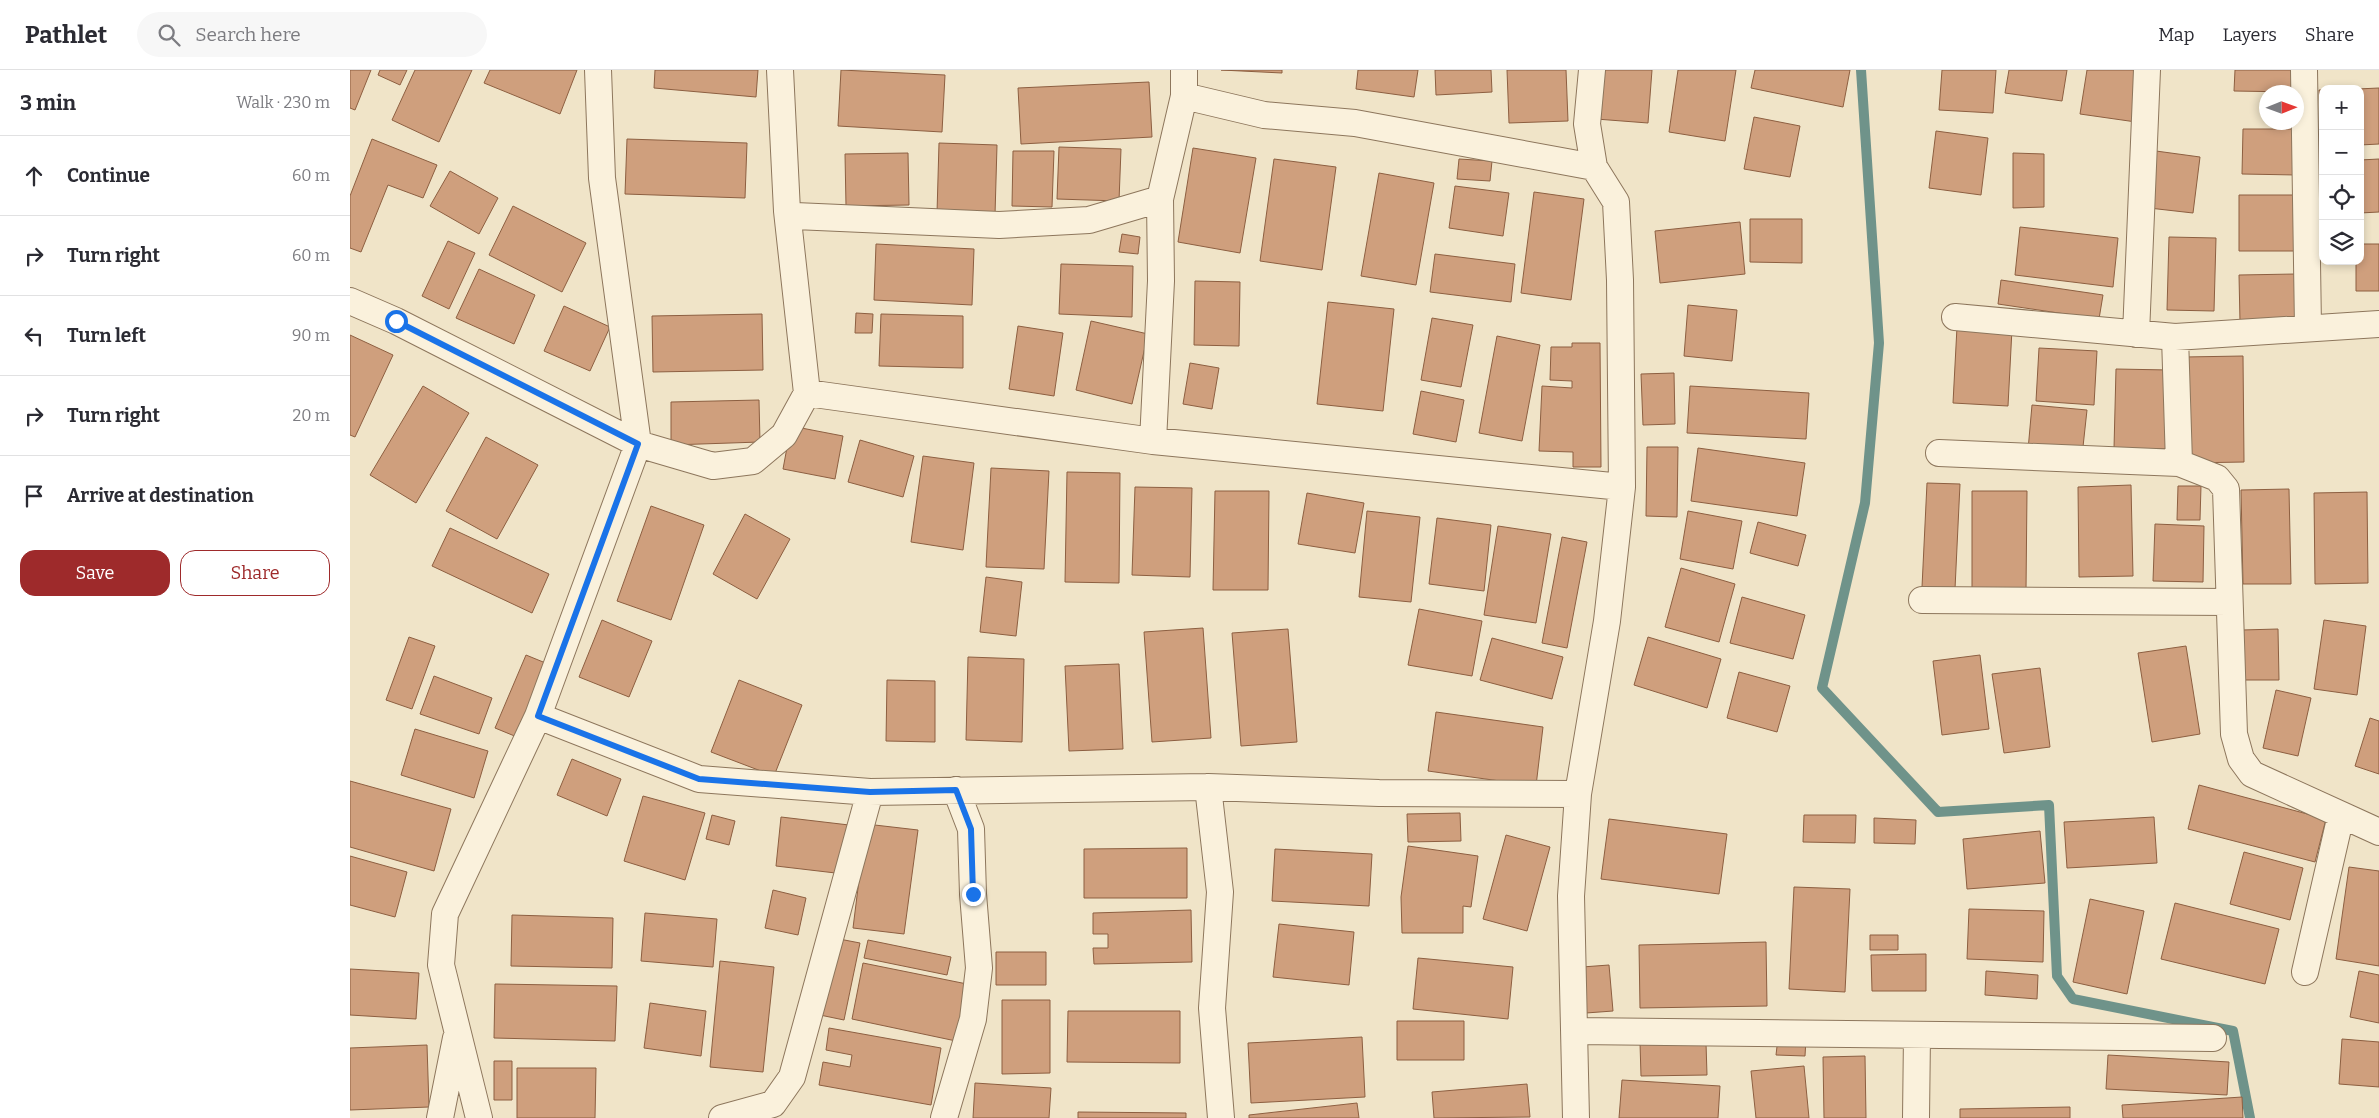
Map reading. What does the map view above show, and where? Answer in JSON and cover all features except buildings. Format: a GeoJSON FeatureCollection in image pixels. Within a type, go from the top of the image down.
{"type":"FeatureCollection","features":[{"type":"Feature","properties":{"kind":"street"},"geometry":{"type":"LineString","coordinates":[[479,1118],[441,965],[445,914],[538,716],[638,444],[602,178],[598,70]]}},
{"type":"Feature","properties":{"kind":"street"},"geometry":{"type":"LineString","coordinates":[[350,301],[396,321],[638,444],[713,466],[752,461],[784,435],[806,393],[787,211],[780,70]]}},
{"type":"Feature","properties":{"kind":"street"},"geometry":{"type":"LineString","coordinates":[[1153,441],[1162,281],[1160,199],[1184,96],[1184,70]]}},
{"type":"Feature","properties":{"kind":"street"},"geometry":{"type":"LineString","coordinates":[[1576,1118],[1576,1031],[1571,896],[1578,794],[1607,621],[1622,487],[1620,280],[1616,202],[1594,167],[1587,124],[1592,70]]}},
{"type":"Feature","properties":{"kind":"street"},"geometry":{"type":"LineString","coordinates":[[2136,334],[2147,70]]}},
{"type":"Feature","properties":{"kind":"street"},"geometry":{"type":"LineString","coordinates":[[2304,70],[2308,327]]}},
{"type":"Feature","properties":{"kind":"street"},"geometry":{"type":"LineString","coordinates":[[1184,96],[1264,115],[1355,123],[1594,167]]}},
{"type":"Feature","properties":{"kind":"street"},"geometry":{"type":"LineString","coordinates":[[787,211],[795,216],[999,225],[1089,220],[1160,199]]}},
{"type":"Feature","properties":{"kind":"street"},"geometry":{"type":"LineString","coordinates":[[1955,317],[2175,337],[2308,327],[2379,324]]}},
{"type":"Feature","properties":{"kind":"street"},"geometry":{"type":"LineString","coordinates":[[2175,337],[2179,463]]}},
{"type":"Feature","properties":{"kind":"street"},"geometry":{"type":"LineString","coordinates":[[806,393],[1153,441],[1622,487]]}},
{"type":"Feature","properties":{"kind":"street"},"geometry":{"type":"LineString","coordinates":[[1939,453],[2179,463],[2217,478],[2226,489],[2234,734],[2241,759],[2252,774],[2379,832]]}},
{"type":"Feature","properties":{"kind":"street"},"geometry":{"type":"LineString","coordinates":[[1922,600],[2229,602]]}},
{"type":"Feature","properties":{"kind":"street"},"geometry":{"type":"LineString","coordinates":[[538,716],[699,779],[870,792],[1208,787],[1379,793],[1578,794]]}},
{"type":"Feature","properties":{"kind":"street"},"geometry":{"type":"LineString","coordinates":[[1208,787],[1220,892],[1212,1008],[1221,1118]]}},
{"type":"Feature","properties":{"kind":"street"},"geometry":{"type":"LineString","coordinates":[[944,1118],[973,1019],[980,968],[973,894],[971,829],[956,790]]}},
{"type":"Feature","properties":{"kind":"street"},"geometry":{"type":"LineString","coordinates":[[722,1118],[774,1111],[792,1077],[870,792]]}},
{"type":"Feature","properties":{"kind":"street"},"geometry":{"type":"LineString","coordinates":[[2305,972],[2341,815]]}},
{"type":"Feature","properties":{"kind":"street"},"geometry":{"type":"LineString","coordinates":[[440,1118],[457,1030]]}},
{"type":"Feature","properties":{"kind":"street"},"geometry":{"type":"LineString","coordinates":[[1576,1031],[2213,1038]]}},
{"type":"Feature","properties":{"kind":"street"},"geometry":{"type":"LineString","coordinates":[[1916,1118],[1917,1035]]}},
{"type":"Feature","properties":{"kind":"waterway"},"geometry":{"type":"LineString","coordinates":[[1861,70],[1879,343],[1865,503],[1822,688],[1938,812],[2049,805],[2057,976],[2073,999],[2233,1031],[2250,1118]]}},
{"type":"Feature","properties":{"kind":"route"},"geometry":{"type":"LineString","coordinates":[[396,321],[638,444],[538,716],[699,779],[870,792],[956,790],[971,829],[973,894]]}}]}
